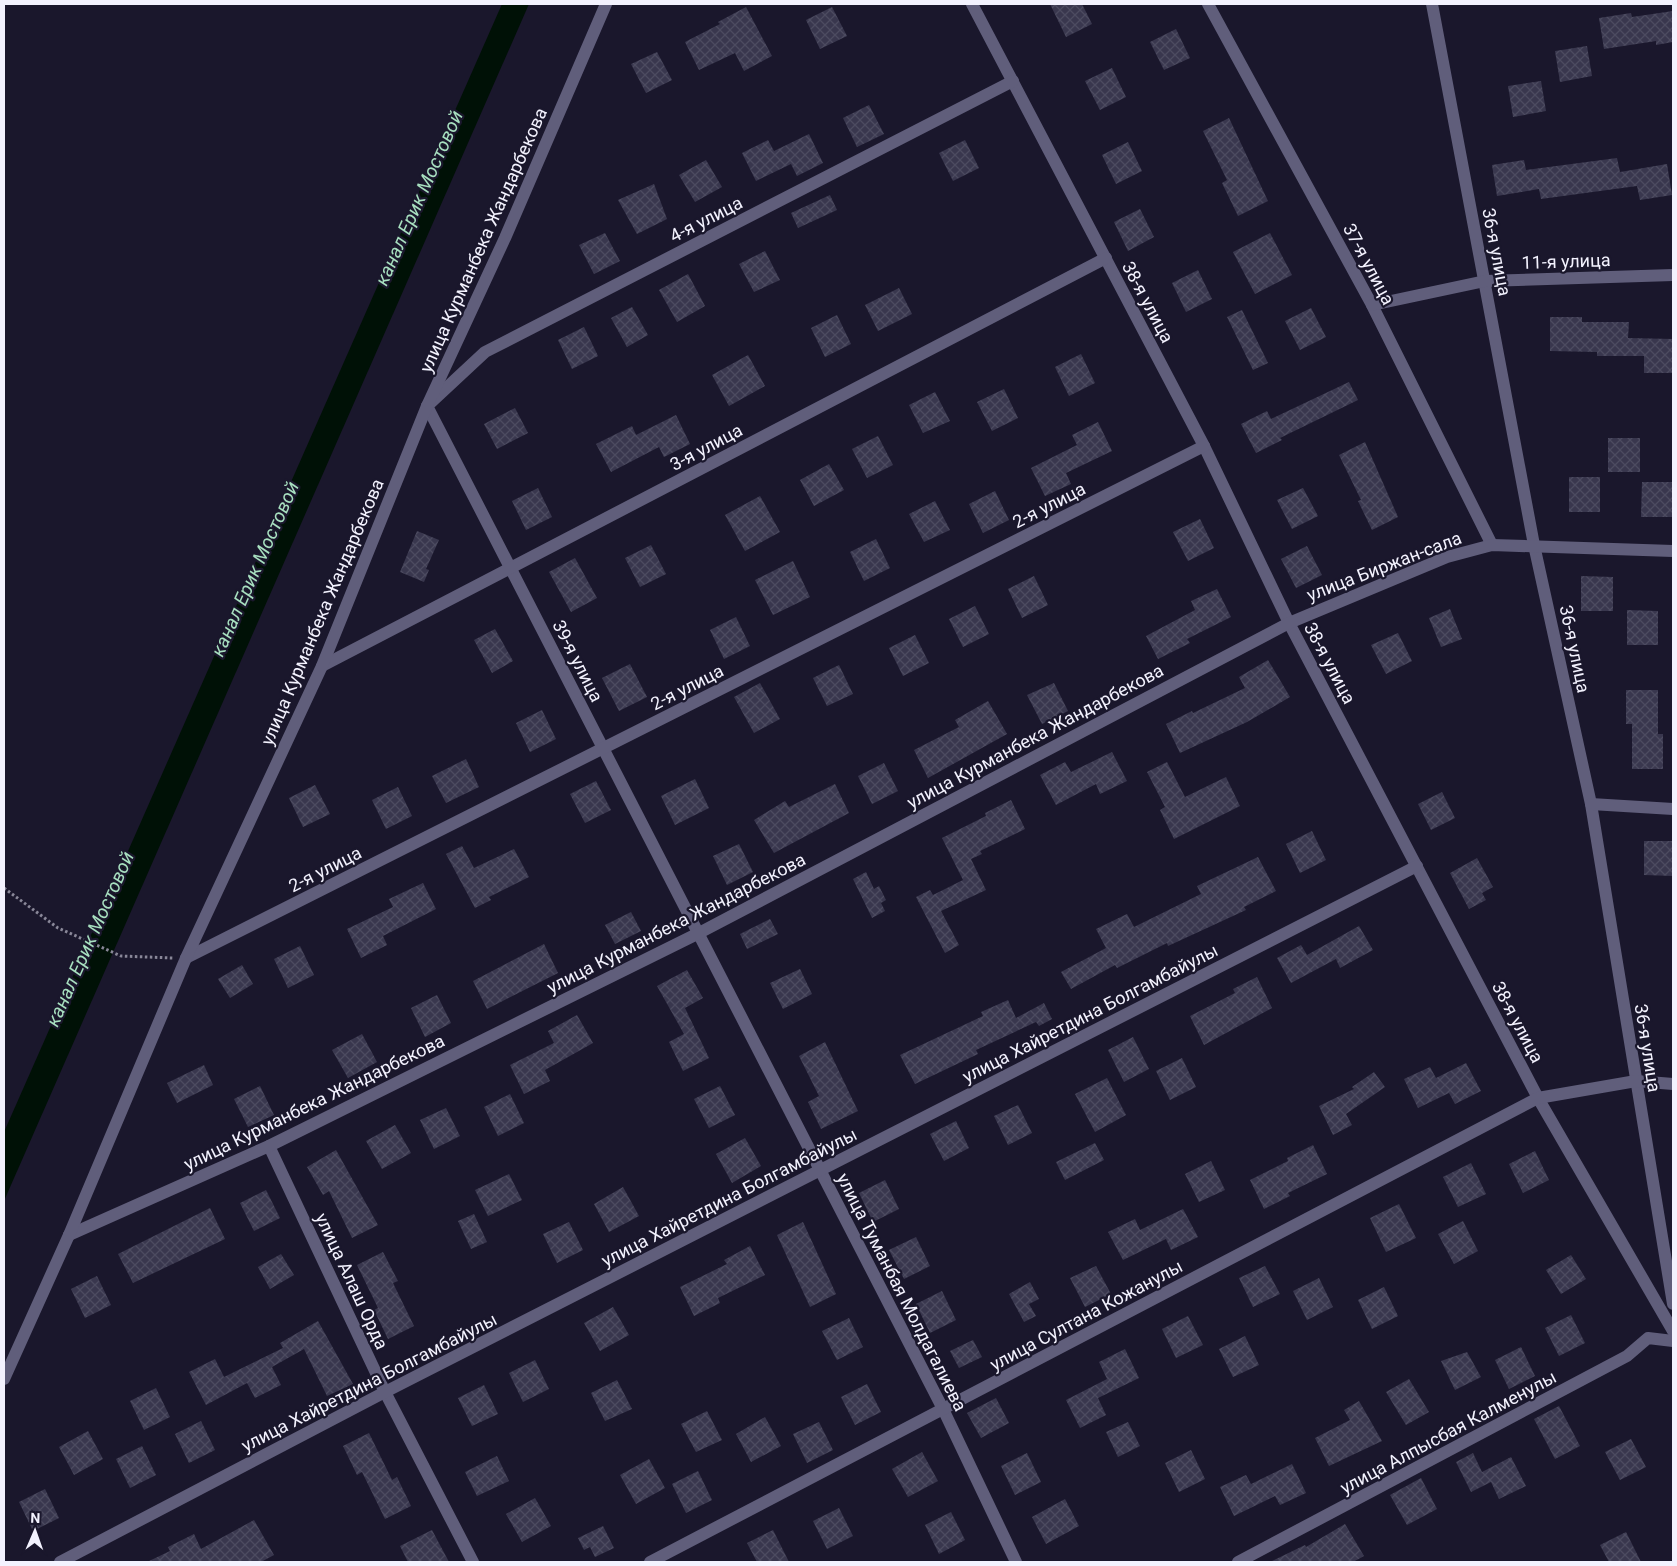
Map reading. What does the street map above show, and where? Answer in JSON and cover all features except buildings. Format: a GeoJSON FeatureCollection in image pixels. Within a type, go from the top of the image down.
{"type":"FeatureCollection","features":[{"type":"Feature","properties":{"kind":"street","name":"улица Курманбека Жандарбекова"},"geometry":{"type":"LineString","coordinates":[[4,1379],[69,1235],[186,958],[322,666],[427,406],[505,238],[606,4]]}},
{"type":"Feature","properties":{"kind":"street","name":"38-я улица"},"geometry":{"type":"LineString","coordinates":[[972,4],[1204,446],[1289,623],[1538,1098],[1673,1331]]}},
{"type":"Feature","properties":{"kind":"street","name":"37-я улица"},"geometry":{"type":"LineString","coordinates":[[1208,4],[1372,305],[1492,545]]}},
{"type":"Feature","properties":{"kind":"street","name":"36-я улица"},"geometry":{"type":"LineString","coordinates":[[1432,4],[1534,545],[1591,804],[1673,1304]]}},
{"type":"Feature","properties":{"kind":"street","name":"4-я улица"},"geometry":{"type":"LineString","coordinates":[[427,406],[485,352],[1013,81]]}},
{"type":"Feature","properties":{"kind":"street","name":"3-я улица"},"geometry":{"type":"LineString","coordinates":[[322,666],[1106,258]]}},
{"type":"Feature","properties":{"kind":"street","name":"11-я улица"},"geometry":{"type":"LineString","coordinates":[[1372,305],[1484,281],[1673,275]]}},
{"type":"Feature","properties":{"kind":"street","name":"39-я улица"},"geometry":{"type":"LineString","coordinates":[[427,406],[699,933]]}},
{"type":"Feature","properties":{"kind":"street","name":"2-я улица"},"geometry":{"type":"LineString","coordinates":[[186,958],[1204,446]]}},
{"type":"Feature","properties":{"kind":"street","name":"улица Биржан-сала"},"geometry":{"type":"LineString","coordinates":[[1289,623],[1447,557],[1492,545],[1673,551]]}},
{"type":"Feature","properties":{"kind":"street","name":"улица Курманбека Жандарбекова"},"geometry":{"type":"LineString","coordinates":[[69,1235],[269,1146],[699,933],[1289,623]]}},
{"type":"Feature","properties":{"kind":"street"},"geometry":{"type":"LineString","coordinates":[[1591,804],[1673,809]]}},
{"type":"Feature","properties":{"kind":"street","name":"улица Хайретдина Болгамбайулы"},"geometry":{"type":"LineString","coordinates":[[60,1562],[385,1392],[1417,866]]}},
{"type":"Feature","properties":{"kind":"street","name":"улица Туманбая Молдагалиева"},"geometry":{"type":"LineString","coordinates":[[699,933],[942,1409],[1016,1562]]}},
{"type":"Feature","properties":{"kind":"street","name":"улица Султана Кожанулы"},"geometry":{"type":"LineString","coordinates":[[650,1562],[1538,1098],[1636,1081],[1673,1084]]}},
{"type":"Feature","properties":{"kind":"street","name":"улица Алаш Орда"},"geometry":{"type":"LineString","coordinates":[[269,1146],[385,1392],[473,1562]]}},
{"type":"Feature","properties":{"kind":"street","name":"улица Алпысбая Калменулы"},"geometry":{"type":"LineString","coordinates":[[1238,1562],[1627,1356],[1648,1338],[1673,1341]]}},
{"type":"Feature","properties":{"kind":"path"},"geometry":{"type":"LineString","coordinates":[[4,888],[58,928],[121,956],[186,958]]}},
{"type":"Feature","properties":{"kind":"water","name":"канал Ерик Мостовой"},"geometry":{"type":"Polygon","coordinates":[[[502,4],[529,4],[4,1201],[4,1132],[502,4]]]}}]}
